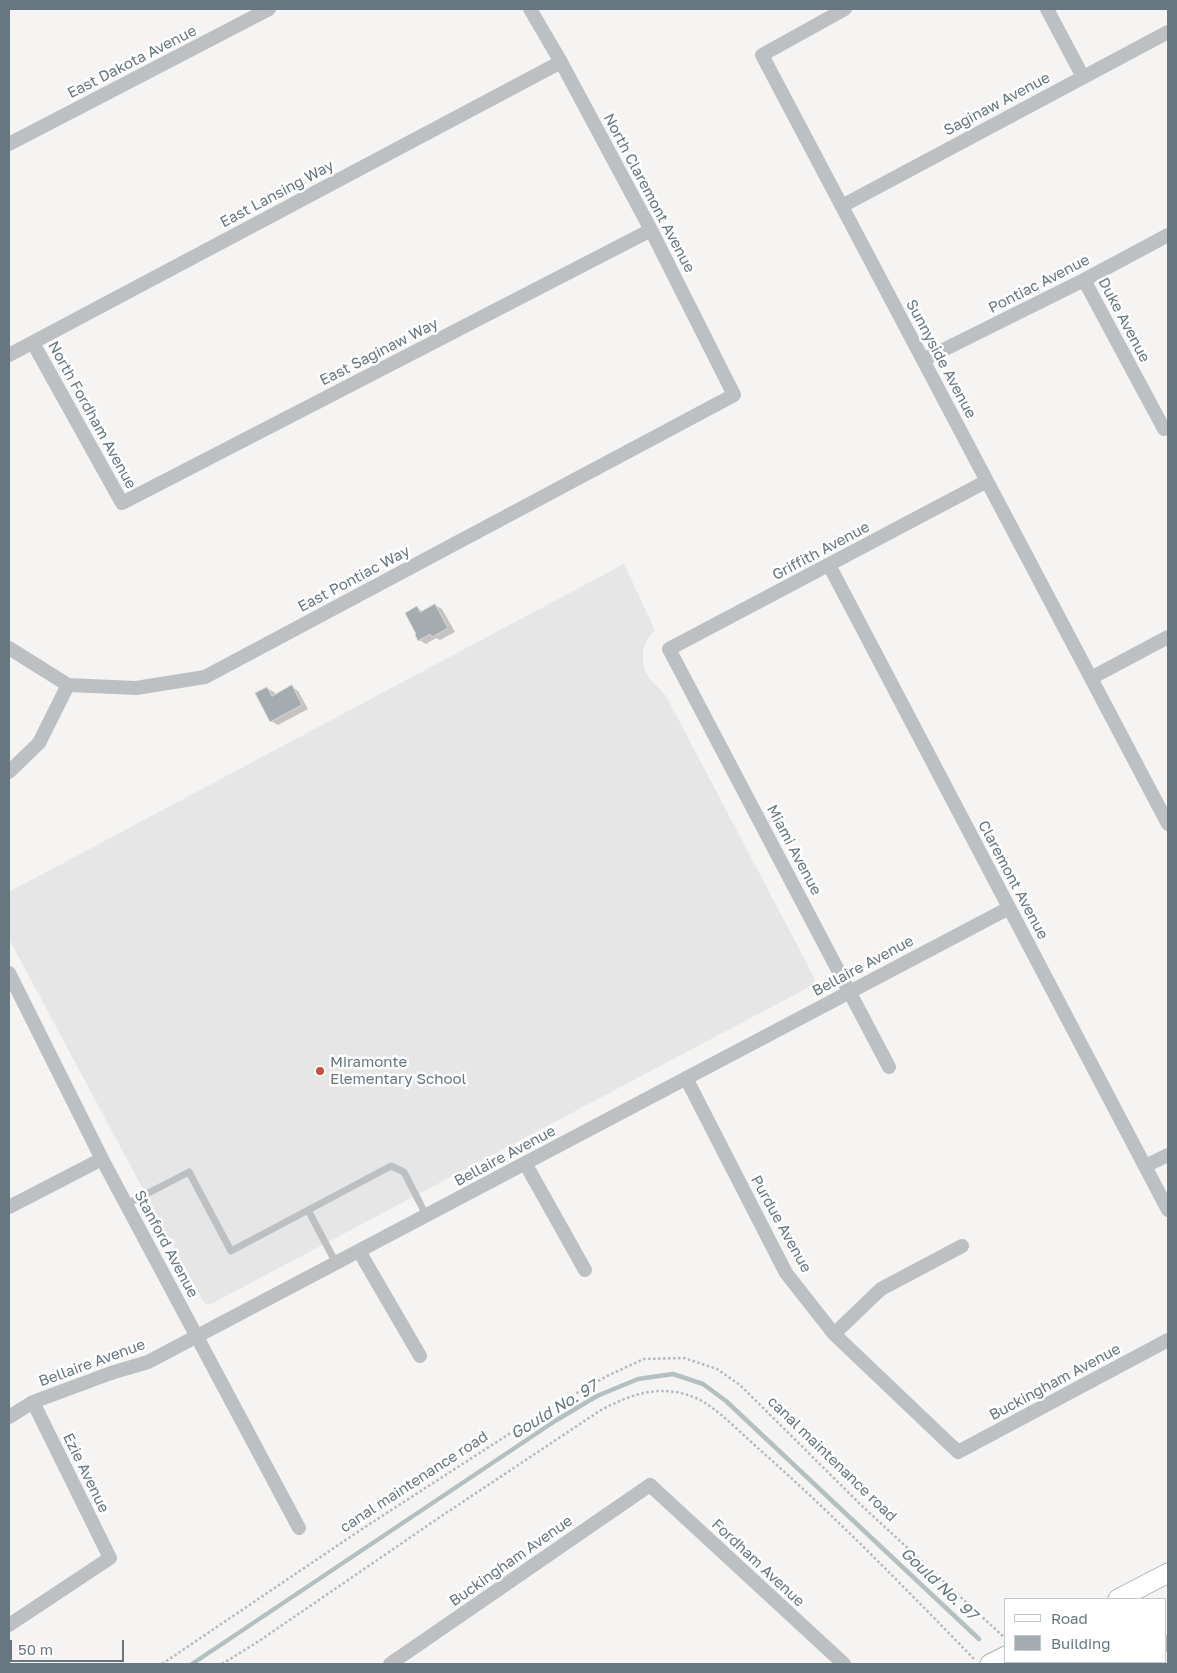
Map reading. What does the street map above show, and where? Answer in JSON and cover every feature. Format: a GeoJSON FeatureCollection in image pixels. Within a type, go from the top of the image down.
{"type":"FeatureCollection","features":[{"type":"Feature","properties":{"kind":"main road"},"geometry":{"type":"LineString","coordinates":[[1123,1598],[1138,1595],[1168,1573]]}},
{"type":"Feature","properties":{"kind":"main road"},"geometry":{"type":"LineString","coordinates":[[990,1664],[1004,1657]]}},
{"type":"Feature","properties":{"kind":"street","name":"East Dakota Avenue"},"geometry":{"type":"LineString","coordinates":[[9,144],[269,9]]}},
{"type":"Feature","properties":{"kind":"street","name":"North Claremont Avenue"},"geometry":{"type":"LineString","coordinates":[[530,9],[561,62],[651,230],[734,395]]}},
{"type":"Feature","properties":{"kind":"street","name":"Sunnyside Avenue"},"geometry":{"type":"LineString","coordinates":[[845,9],[762,55],[1168,824]]}},
{"type":"Feature","properties":{"kind":"street"},"geometry":{"type":"LineString","coordinates":[[1047,9],[1083,76]]}},
{"type":"Feature","properties":{"kind":"street","name":"Saginaw Avenue"},"geometry":{"type":"LineString","coordinates":[[842,206],[1168,32]]}},
{"type":"Feature","properties":{"kind":"street","name":"East Lansing Way"},"geometry":{"type":"LineString","coordinates":[[9,355],[561,62]]}},
{"type":"Feature","properties":{"kind":"street","name":"East Saginaw Way"},"geometry":{"type":"LineString","coordinates":[[122,503],[651,230]]}},
{"type":"Feature","properties":{"kind":"street","name":"Pontiac Avenue"},"geometry":{"type":"LineString","coordinates":[[923,360],[1084,280],[1168,235]]}},
{"type":"Feature","properties":{"kind":"street","name":"Duke Avenue"},"geometry":{"type":"LineString","coordinates":[[1084,280],[1166,428]]}},
{"type":"Feature","properties":{"kind":"street","name":"North Fordham Avenue"},"geometry":{"type":"LineString","coordinates":[[33,343],[122,503]]}},
{"type":"Feature","properties":{"kind":"street","name":"East Pontiac Way"},"geometry":{"type":"LineString","coordinates":[[68,685],[136,688],[205,677],[734,395]]}},
{"type":"Feature","properties":{"kind":"street","name":"Griffith Avenue"},"geometry":{"type":"LineString","coordinates":[[669,649],[987,481]]}},
{"type":"Feature","properties":{"kind":"street","name":"Claremont Avenue"},"geometry":{"type":"LineString","coordinates":[[829,565],[1168,1210]]}},
{"type":"Feature","properties":{"kind":"street"},"geometry":{"type":"LineString","coordinates":[[1091,678],[1168,637]]}},
{"type":"Feature","properties":{"kind":"street"},"geometry":{"type":"LineString","coordinates":[[9,648],[68,685],[39,743],[9,772]]}},
{"type":"Feature","properties":{"kind":"street","name":"Miami Avenue"},"geometry":{"type":"LineString","coordinates":[[669,649],[889,1067]]}},
{"type":"Feature","properties":{"kind":"street","name":"Bellaire Avenue"},"geometry":{"type":"LineString","coordinates":[[9,1416],[32,1402],[148,1362],[1009,908]]}},
{"type":"Feature","properties":{"kind":"street","name":"Stanford Avenue"},"geometry":{"type":"LineString","coordinates":[[9,973],[13,989],[299,1528]]}},
{"type":"Feature","properties":{"kind":"street","name":"Purdue Avenue"},"geometry":{"type":"LineString","coordinates":[[686,1078],[786,1273],[834,1334],[958,1452]]}},
{"type":"Feature","properties":{"kind":"street"},"geometry":{"type":"LineString","coordinates":[[1145,1166],[1168,1155]]}},
{"type":"Feature","properties":{"kind":"street"},"geometry":{"type":"LineString","coordinates":[[9,1207],[102,1159]]}},
{"type":"Feature","properties":{"kind":"street"},"geometry":{"type":"LineString","coordinates":[[525,1163],[585,1270]]}},
{"type":"Feature","properties":{"kind":"street"},"geometry":{"type":"LineString","coordinates":[[834,1334],[881,1289],[962,1246]]}},
{"type":"Feature","properties":{"kind":"street"},"geometry":{"type":"LineString","coordinates":[[359,1251],[420,1356]]}},
{"type":"Feature","properties":{"kind":"street","name":"Buckingham Avenue"},"geometry":{"type":"LineString","coordinates":[[958,1452],[1168,1340]]}},
{"type":"Feature","properties":{"kind":"street","name":"Ezie Avenue"},"geometry":{"type":"LineString","coordinates":[[9,1625],[110,1558],[32,1402]]}},
{"type":"Feature","properties":{"kind":"street","name":"Buckingham Avenue"},"geometry":{"type":"LineString","coordinates":[[392,1664],[650,1485]]}},
{"type":"Feature","properties":{"kind":"street","name":"Fordham Avenue"},"geometry":{"type":"LineString","coordinates":[[650,1485],[844,1664]]}},
{"type":"Feature","properties":{"kind":"lane"},"geometry":{"type":"LineString","coordinates":[[126,1204],[189,1172],[231,1252],[391,1166],[404,1172],[426,1215]]}},
{"type":"Feature","properties":{"kind":"lane"},"geometry":{"type":"LineString","coordinates":[[308,1210],[336,1263]]}},
{"type":"Feature","properties":{"kind":"path","name":"canal maintenance road"},"geometry":{"type":"LineString","coordinates":[[162,1664],[362,1529],[543,1412],[607,1376],[644,1360],[684,1358],[717,1369],[740,1385],[861,1505],[1004,1637]]}},
{"type":"Feature","properties":{"kind":"shaded area"},"geometry":{"type":"Polygon","coordinates":[[[624,564],[655,630],[648,638],[643,649],[645,671],[666,696],[815,979],[813,985],[209,1305],[204,1303],[9,939],[9,892],[624,564]]]}},
{"type":"Feature","properties":{"kind":"building"},"geometry":{"type":"Polygon","coordinates":[[[435,604],[448,628],[432,637],[430,634],[418,641],[405,613],[417,606],[420,612],[435,604]]]}},
{"type":"Feature","properties":{"kind":"building"},"geometry":{"type":"Polygon","coordinates":[[[292,685],[302,705],[270,722],[255,693],[267,687],[272,696],[292,685]]]}},
{"type":"Feature","properties":{"kind":"waterway","name":"Gould No. 97"},"geometry":{"type":"LineString","coordinates":[[192,1664],[555,1421],[597,1396],[638,1379],[673,1374],[703,1384],[726,1401],[979,1639]]}},
{"type":"Feature","properties":{"kind":"place","name":"Miramonte Elementary School"},"geometry":{"type":"Point","coordinates":[320,1071]}}]}
